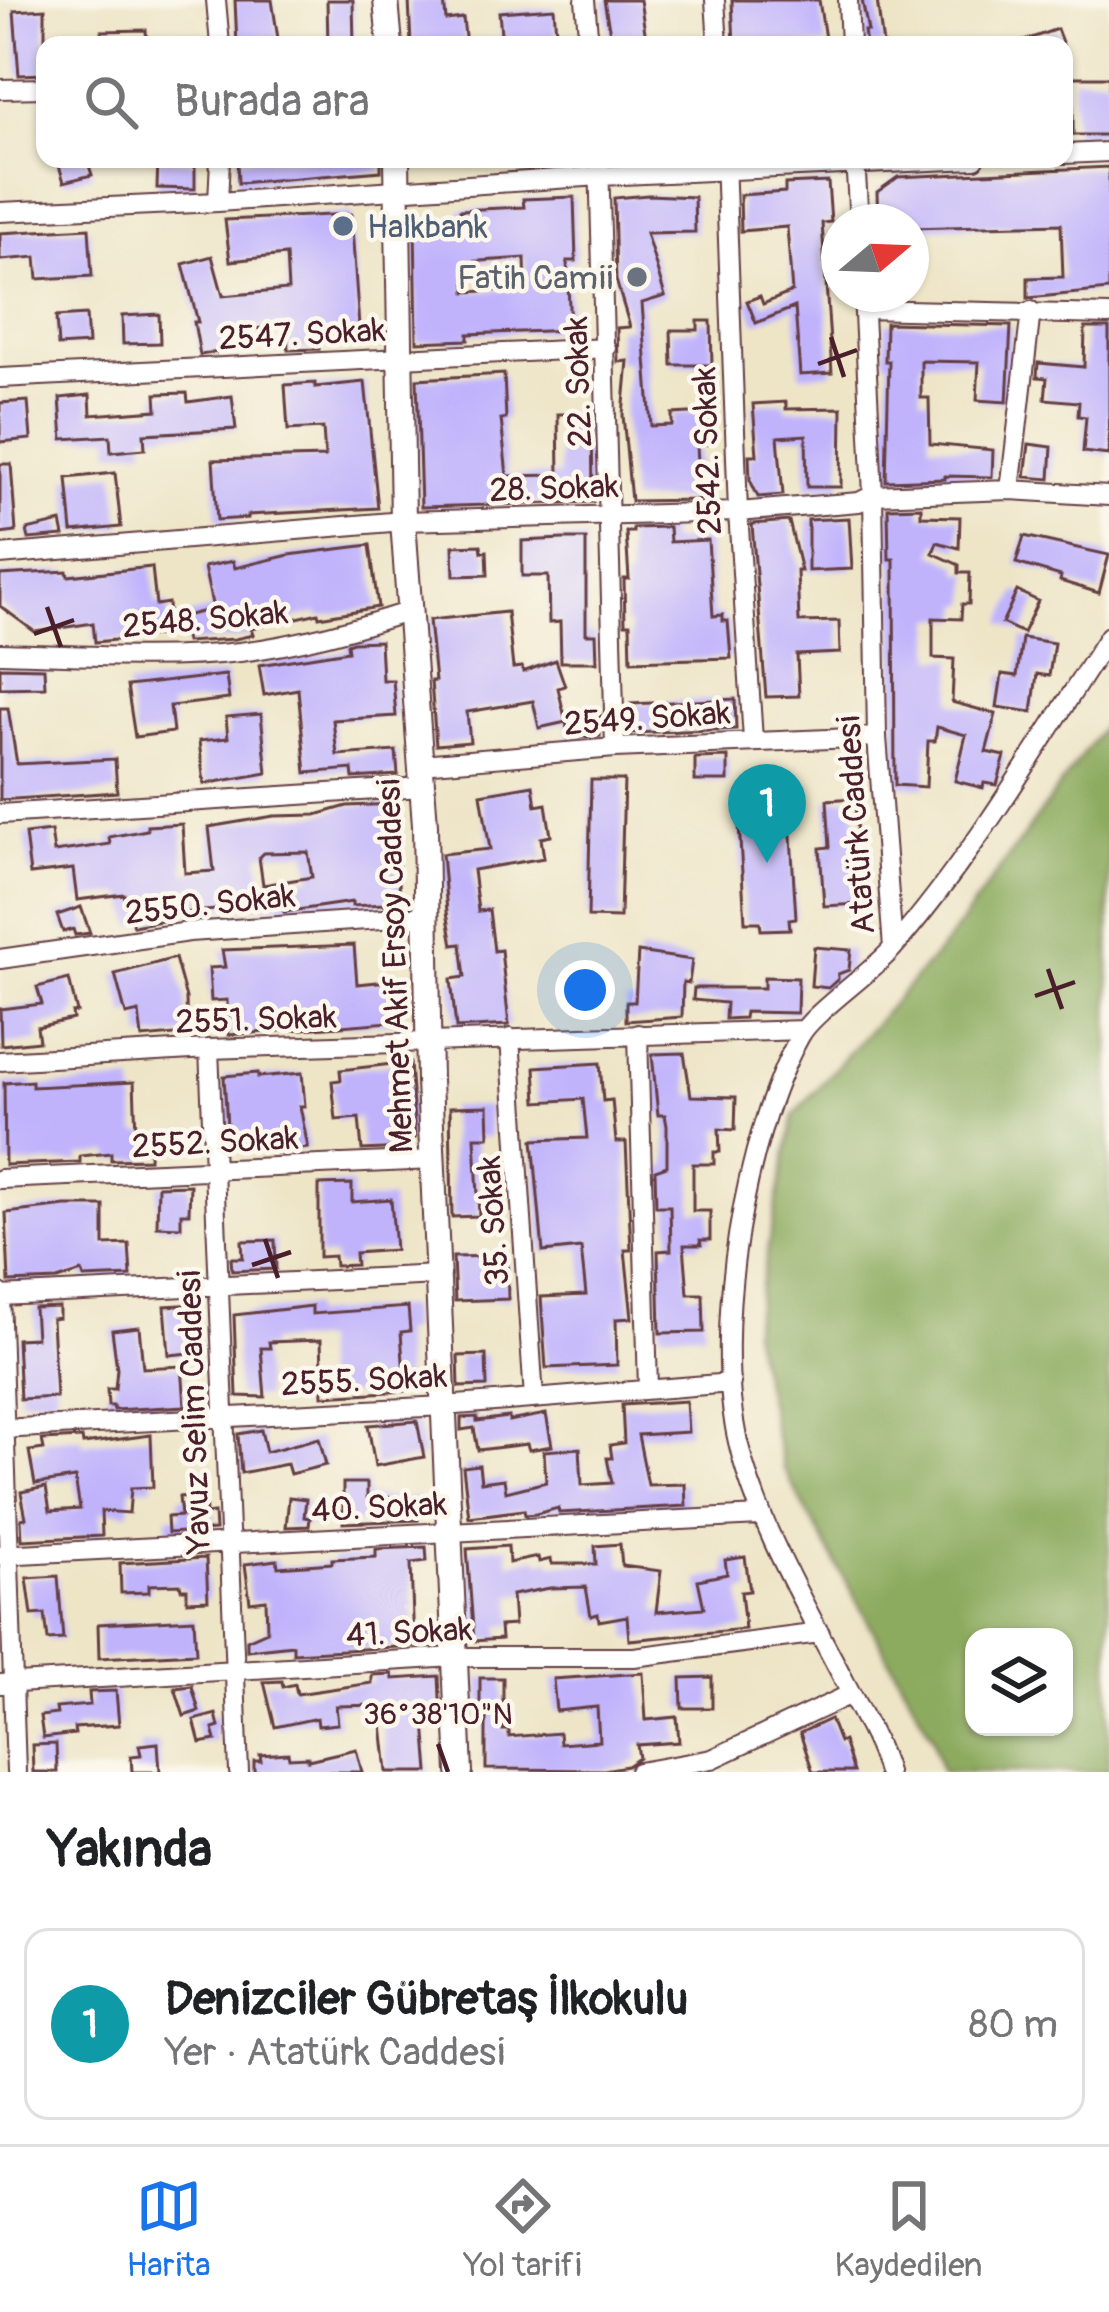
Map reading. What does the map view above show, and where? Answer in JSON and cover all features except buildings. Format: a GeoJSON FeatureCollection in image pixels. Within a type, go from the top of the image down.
{"type":"FeatureCollection","features":[{"type":"Feature","properties":{"kind":"street"},"geometry":{"type":"LineString","coordinates":[[216,0],[219,36]]}},
{"type":"Feature","properties":{"kind":"street"},"geometry":{"type":"LineString","coordinates":[[386,0],[389,36]]}},
{"type":"Feature","properties":{"kind":"street"},"geometry":{"type":"LineString","coordinates":[[585,0],[588,36]]}},
{"type":"Feature","properties":{"kind":"street"},"geometry":{"type":"LineString","coordinates":[[715,0],[717,36]]}},
{"type":"Feature","properties":{"kind":"street"},"geometry":{"type":"LineString","coordinates":[[848,0],[850,36]]}},
{"type":"Feature","properties":{"kind":"street"},"geometry":{"type":"LineString","coordinates":[[0,89],[36,88]]}},
{"type":"Feature","properties":{"kind":"street"},"geometry":{"type":"LineString","coordinates":[[1073,154],[1109,152]]}},
{"type":"Feature","properties":{"kind":"street"},"geometry":{"type":"LineString","coordinates":[[218,202],[220,168]]}},
{"type":"Feature","properties":{"kind":"street","name":"Mehmet Akif Ersoy Caddesi"},"geometry":{"type":"LineString","coordinates":[[397,168],[403,521],[422,775],[428,1041],[460,1772]]}},
{"type":"Feature","properties":{"kind":"street"},"geometry":{"type":"LineString","coordinates":[[0,212],[218,202],[599,168]]}},
{"type":"Feature","properties":{"kind":"street","name":"22. Sokak"},"geometry":{"type":"LineString","coordinates":[[599,168],[615,748]]}},
{"type":"Feature","properties":{"kind":"street","name":"2542. Sokak"},"geometry":{"type":"LineString","coordinates":[[726,168],[738,512],[753,740]]}},
{"type":"Feature","properties":{"kind":"street"},"geometry":{"type":"LineString","coordinates":[[855,168],[858,204]]}},
{"type":"Feature","properties":{"kind":"street"},"geometry":{"type":"LineString","coordinates":[[929,305],[1109,315]]}},
{"type":"Feature","properties":{"kind":"street"},"geometry":{"type":"LineString","coordinates":[[1010,490],[1031,311]]}},
{"type":"Feature","properties":{"kind":"street","name":"Atatürk Caddesi"},"geometry":{"type":"LineString","coordinates":[[864,312],[873,495],[877,736],[893,948],[803,1030],[777,1083],[753,1161],[730,1302],[731,1383],[737,1439],[760,1516],[887,1772]]}},
{"type":"Feature","properties":{"kind":"street","name":"2547. Sokak"},"geometry":{"type":"LineString","coordinates":[[0,378],[606,348]]}},
{"type":"Feature","properties":{"kind":"street","name":"28. Sokak"},"geometry":{"type":"LineString","coordinates":[[0,555],[403,521],[738,512],[859,502],[873,495],[1010,490],[1109,496]]}},
{"type":"Feature","properties":{"kind":"street","name":"2548. Sokak"},"geometry":{"type":"LineString","coordinates":[[0,653],[138,657],[239,652],[335,635],[410,611]]}},
{"type":"Feature","properties":{"kind":"street"},"geometry":{"type":"LineString","coordinates":[[893,948],[972,843],[1109,636]]}},
{"type":"Feature","properties":{"kind":"street","name":"2549. Sokak"},"geometry":{"type":"LineString","coordinates":[[0,814],[422,775],[615,748],[877,736]]}},
{"type":"Feature","properties":{"kind":"street","name":"2550. Sokak"},"geometry":{"type":"LineString","coordinates":[[0,959],[189,932],[427,916]]}},
{"type":"Feature","properties":{"kind":"street","name":"2551. Sokak"},"geometry":{"type":"LineString","coordinates":[[0,1061],[209,1049],[803,1030]]}},
{"type":"Feature","properties":{"kind":"street"},"geometry":{"type":"LineString","coordinates":[[638,1034],[648,1389]]}},
{"type":"Feature","properties":{"kind":"street","name":"35. Sokak"},"geometry":{"type":"LineString","coordinates":[[510,1038],[534,1399]]}},
{"type":"Feature","properties":{"kind":"street","name":"Yavuz Selim Caddesi"},"geometry":{"type":"LineString","coordinates":[[209,1049],[239,1772]]}},
{"type":"Feature","properties":{"kind":"street","name":"2552. Sokak"},"geometry":{"type":"LineString","coordinates":[[0,1179],[433,1160]]}},
{"type":"Feature","properties":{"kind":"street"},"geometry":{"type":"LineString","coordinates":[[16,1772],[7,1684],[0,1295],[438,1275]]}},
{"type":"Feature","properties":{"kind":"street","name":"2555. Sokak"},"geometry":{"type":"LineString","coordinates":[[3,1429],[444,1406],[731,1383]]}},
{"type":"Feature","properties":{"kind":"street","name":"40. Sokak"},"geometry":{"type":"LineString","coordinates":[[5,1554],[760,1516]]}},
{"type":"Feature","properties":{"kind":"street","name":"41. Sokak"},"geometry":{"type":"LineString","coordinates":[[7,1684],[455,1657],[634,1657],[820,1633]]}},
{"type":"Feature","properties":{"kind":"street"},"geometry":{"type":"LineString","coordinates":[[639,1772],[712,1759],[851,1694]]}},
{"type":"Feature","properties":{"kind":"green space"},"geometry":{"type":"Polygon","coordinates":[[[1109,718],[1109,1772],[942,1772],[933,1738],[783,1468],[752,1331],[794,1115],[947,942],[1109,718]]]}},
{"type":"Feature","properties":{"kind":"place","name":"Halkbank"},"geometry":{"type":"Point","coordinates":[343,226]}},
{"type":"Feature","properties":{"kind":"place","name":"Fatih Camii"},"geometry":{"type":"Point","coordinates":[637,277]}},
{"type":"Feature","properties":{"kind":"place","name":"Denizciler Gübretaş İlkokulu"},"geometry":{"type":"Point","coordinates":[767,863]}}]}
